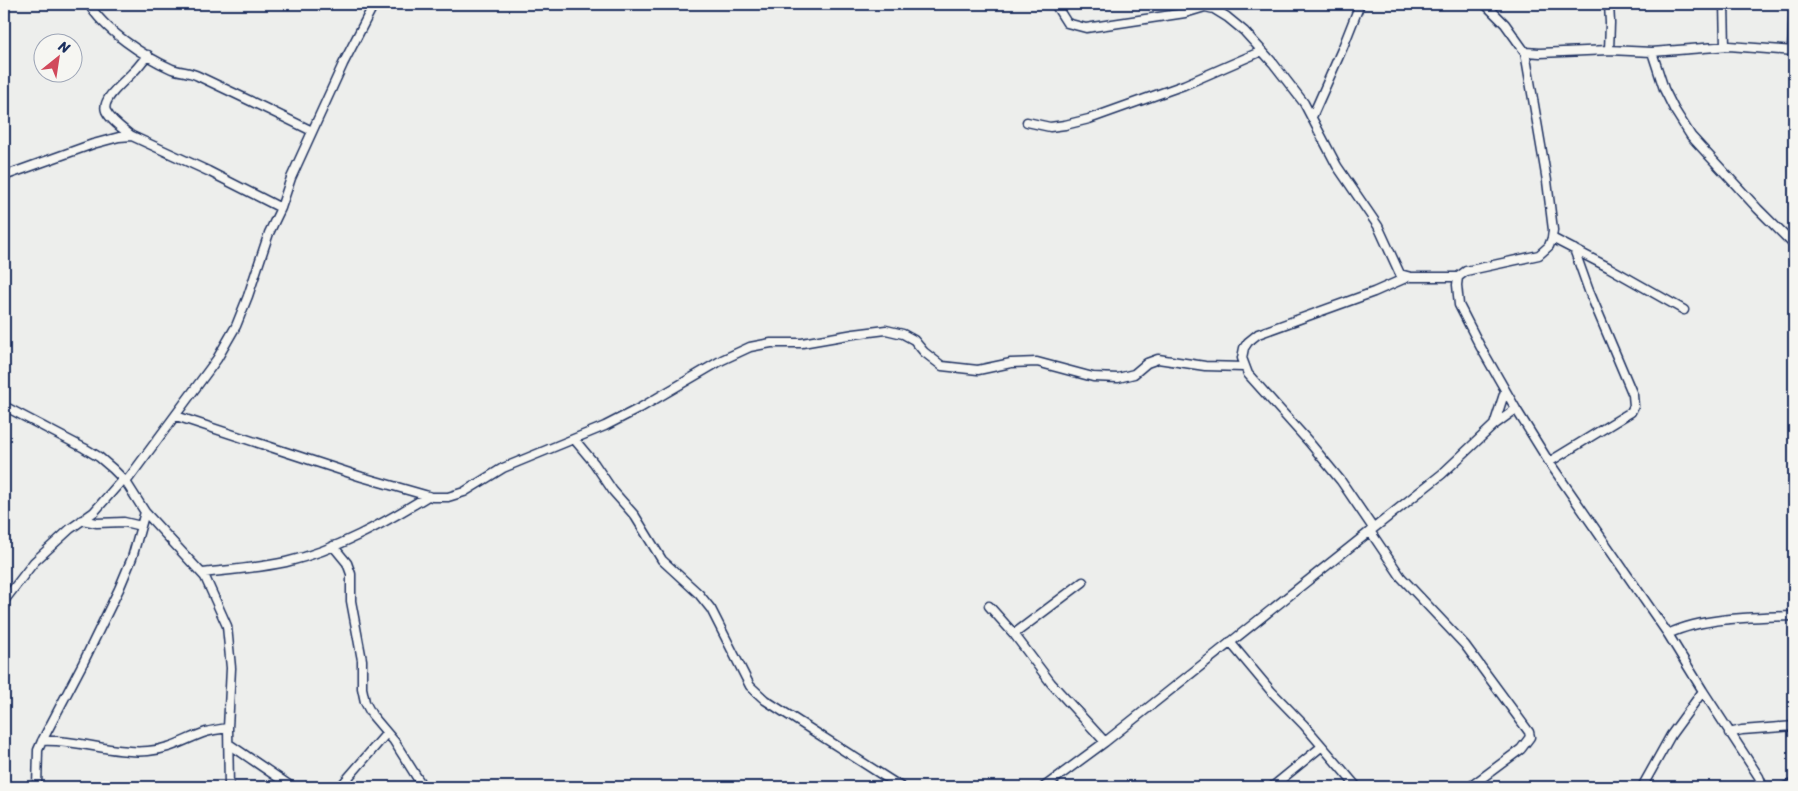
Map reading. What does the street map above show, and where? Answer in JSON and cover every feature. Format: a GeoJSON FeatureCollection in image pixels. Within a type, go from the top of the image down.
{"type":"FeatureCollection","features":[{"type":"Feature","properties":{"kind":"street"},"geometry":{"type":"LineString","coordinates":[[89,4],[106,24],[148,55],[174,69],[195,74],[312,131]]}},
{"type":"Feature","properties":{"kind":"street"},"geometry":{"type":"LineString","coordinates":[[4,601],[34,562],[82,520],[94,512],[125,480],[176,416],[217,360],[236,326],[291,178],[343,64],[374,4]]}},
{"type":"Feature","properties":{"kind":"street"},"geometry":{"type":"LineString","coordinates":[[1055,4],[1067,23],[1086,28],[1185,13],[1205,7],[1214,9],[1227,17],[1244,31],[1304,103],[1337,166],[1378,226],[1398,271],[1408,277],[1458,277],[1466,271],[1540,255],[1549,246],[1552,238],[1551,206],[1525,52],[1505,24],[1485,4]]}},
{"type":"Feature","properties":{"kind":"street"},"geometry":{"type":"LineString","coordinates":[[1312,117],[1360,4]]}},
{"type":"Feature","properties":{"kind":"street"},"geometry":{"type":"LineString","coordinates":[[1609,4],[1609,50]]}},
{"type":"Feature","properties":{"kind":"street"},"geometry":{"type":"LineString","coordinates":[[1724,4],[1725,46]]}},
{"type":"Feature","properties":{"kind":"street"},"geometry":{"type":"LineString","coordinates":[[1525,52],[1609,50],[1652,52],[1725,46],[1793,51],[1794,4]]}},
{"type":"Feature","properties":{"kind":"street"},"geometry":{"type":"LineString","coordinates":[[1027,122],[1050,127],[1089,119],[1184,85],[1262,52]]}},
{"type":"Feature","properties":{"kind":"street"},"geometry":{"type":"LineString","coordinates":[[1652,52],[1664,88],[1674,109],[1691,136],[1794,245]]}},
{"type":"Feature","properties":{"kind":"street"},"geometry":{"type":"LineString","coordinates":[[148,55],[118,86],[105,104],[105,109],[111,119],[132,136],[208,171],[281,208]]}},
{"type":"Feature","properties":{"kind":"street"},"geometry":{"type":"LineString","coordinates":[[4,176],[93,144],[119,137],[132,136]]}},
{"type":"Feature","properties":{"kind":"street"},"geometry":{"type":"LineString","coordinates":[[1552,238],[1634,281],[1684,310]]}},
{"type":"Feature","properties":{"kind":"street"},"geometry":{"type":"LineString","coordinates":[[1549,462],[1631,412],[1634,402],[1626,376],[1589,290],[1574,249]]}},
{"type":"Feature","properties":{"kind":"street"},"geometry":{"type":"LineString","coordinates":[[1408,277],[1374,292],[1258,334],[1248,342],[1244,348],[1242,358],[1248,374],[1309,442],[1341,482],[1401,577],[1464,645],[1529,732],[1530,737],[1521,749],[1470,787]]}},
{"type":"Feature","properties":{"kind":"street"},"geometry":{"type":"LineString","coordinates":[[1458,277],[1456,285],[1460,305],[1480,346],[1516,409],[1549,462],[1668,634],[1759,777],[1763,787]]}},
{"type":"Feature","properties":{"kind":"street"},"geometry":{"type":"LineString","coordinates":[[176,416],[288,454],[428,496],[448,497],[464,492],[503,468],[626,415],[689,378],[750,347],[772,343],[802,343],[886,330],[903,334],[914,340],[924,352],[942,366],[978,370],[1011,364],[1037,362],[1093,377],[1118,378],[1134,374],[1147,363],[1158,359],[1205,366],[1244,367]]}},
{"type":"Feature","properties":{"kind":"street"},"geometry":{"type":"LineString","coordinates":[[1494,425],[1505,390]]}},
{"type":"Feature","properties":{"kind":"street"},"geometry":{"type":"LineString","coordinates":[[4,406],[99,457],[125,480],[145,512],[202,573],[218,603],[227,626],[231,668],[228,728],[229,787]]}},
{"type":"Feature","properties":{"kind":"street"},"geometry":{"type":"LineString","coordinates":[[1044,787],[1105,742],[1442,474],[1494,425],[1516,409]]}},
{"type":"Feature","properties":{"kind":"street"},"geometry":{"type":"LineString","coordinates":[[574,439],[594,463],[613,491],[636,516],[662,560],[699,594],[711,609],[750,686],[764,700],[901,787]]}},
{"type":"Feature","properties":{"kind":"street"},"geometry":{"type":"LineString","coordinates":[[202,573],[277,564],[315,553],[376,526],[428,496]]}},
{"type":"Feature","properties":{"kind":"street"},"geometry":{"type":"LineString","coordinates":[[37,787],[38,750],[84,663],[119,589],[132,558],[145,512]]}},
{"type":"Feature","properties":{"kind":"street"},"geometry":{"type":"LineString","coordinates":[[82,520],[97,523],[124,522],[141,526]]}},
{"type":"Feature","properties":{"kind":"street"},"geometry":{"type":"LineString","coordinates":[[333,546],[347,563],[351,574],[351,601],[362,660],[362,688],[365,702],[372,715],[394,742],[423,787]]}},
{"type":"Feature","properties":{"kind":"street"},"geometry":{"type":"LineString","coordinates":[[1014,634],[1083,582]]}},
{"type":"Feature","properties":{"kind":"street"},"geometry":{"type":"LineString","coordinates":[[989,606],[1014,634],[1050,684],[1105,742]]}},
{"type":"Feature","properties":{"kind":"street"},"geometry":{"type":"LineString","coordinates":[[1668,634],[1682,627],[1704,623],[1794,616]]}},
{"type":"Feature","properties":{"kind":"street"},"geometry":{"type":"LineString","coordinates":[[1230,642],[1357,787]]}},
{"type":"Feature","properties":{"kind":"street"},"geometry":{"type":"LineString","coordinates":[[1642,787],[1671,735],[1703,691]]}},
{"type":"Feature","properties":{"kind":"street"},"geometry":{"type":"LineString","coordinates":[[1730,733],[1742,730],[1794,726]]}},
{"type":"Feature","properties":{"kind":"street"},"geometry":{"type":"LineString","coordinates":[[42,741],[60,740],[114,750],[147,751],[166,748],[183,743],[206,732],[228,728]]}},
{"type":"Feature","properties":{"kind":"street"},"geometry":{"type":"LineString","coordinates":[[340,787],[386,734]]}},
{"type":"Feature","properties":{"kind":"street"},"geometry":{"type":"LineString","coordinates":[[229,744],[292,787]]}},
{"type":"Feature","properties":{"kind":"street"},"geometry":{"type":"LineString","coordinates":[[1272,787],[1321,747]]}},
{"type":"Feature","properties":{"kind":"street"},"geometry":{"type":"LineString","coordinates":[[1785,787],[1794,783]]}}]}
